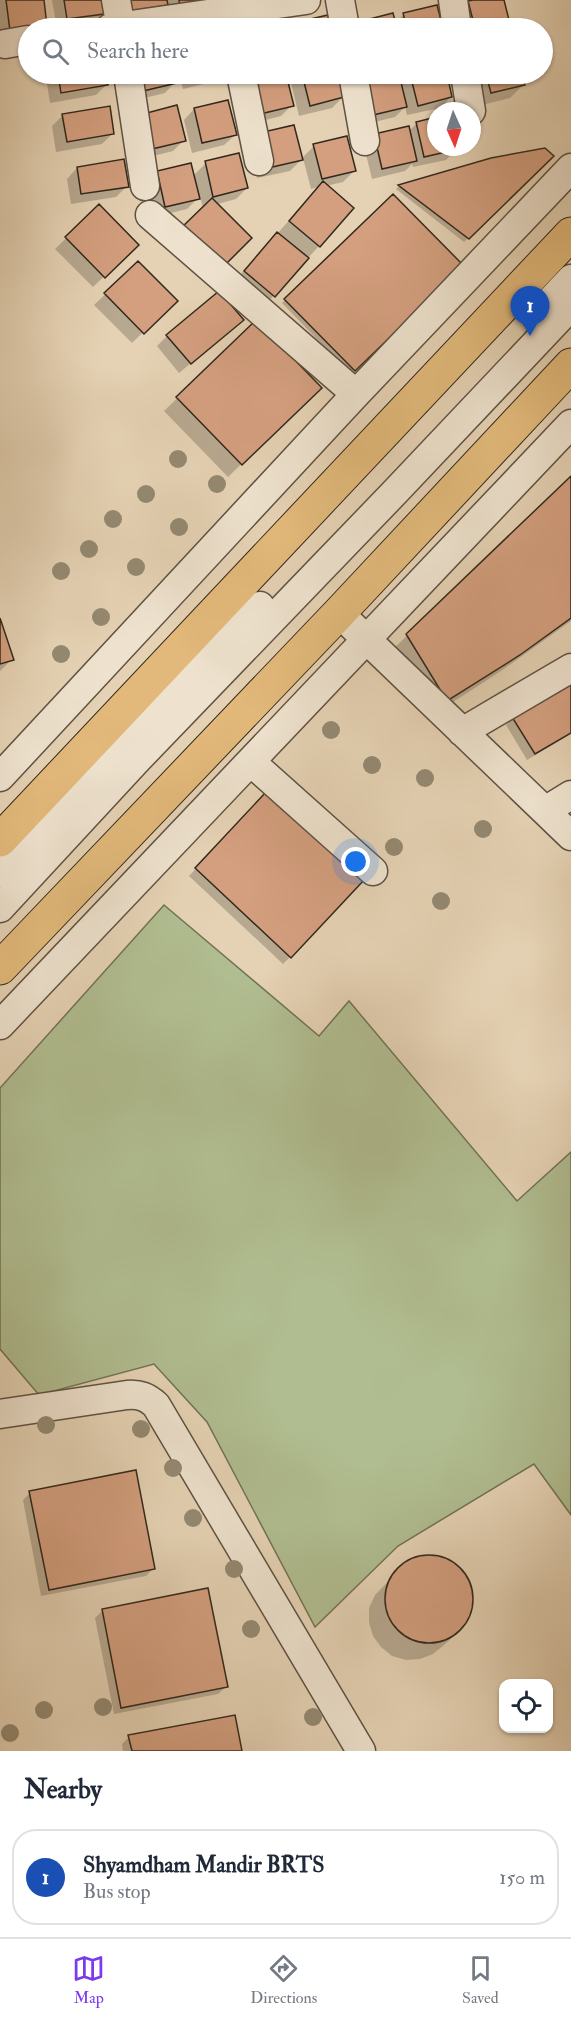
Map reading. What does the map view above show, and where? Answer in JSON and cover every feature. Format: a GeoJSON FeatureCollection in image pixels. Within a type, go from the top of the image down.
{"type":"FeatureCollection","features":[{"type":"Feature","properties":{"kind":"main road"},"geometry":{"type":"LineString","coordinates":[[0,840],[571,234]]}},
{"type":"Feature","properties":{"kind":"main road"},"geometry":{"type":"LineString","coordinates":[[0,968],[339,613],[571,365]]}},
{"type":"Feature","properties":{"kind":"street"},"geometry":{"type":"LineString","coordinates":[[159,18],[229,13],[306,0]]}},
{"type":"Feature","properties":{"kind":"street"},"geometry":{"type":"LineString","coordinates":[[340,0],[343,18]]}},
{"type":"Feature","properties":{"kind":"street"},"geometry":{"type":"LineString","coordinates":[[453,0],[456,18]]}},
{"type":"Feature","properties":{"kind":"street"},"geometry":{"type":"LineString","coordinates":[[130,84],[145,186]]}},
{"type":"Feature","properties":{"kind":"street"},"geometry":{"type":"LineString","coordinates":[[243,84],[259,161]]}},
{"type":"Feature","properties":{"kind":"street"},"geometry":{"type":"LineString","coordinates":[[355,84],[365,141]]}},
{"type":"Feature","properties":{"kind":"street"},"geometry":{"type":"LineString","coordinates":[[467,84],[470,102]]}},
{"type":"Feature","properties":{"kind":"street"},"geometry":{"type":"LineString","coordinates":[[0,777],[356,394],[571,168]]}},
{"type":"Feature","properties":{"kind":"street"},"geometry":{"type":"LineString","coordinates":[[150,215],[356,394]]}},
{"type":"Feature","properties":{"kind":"street"},"geometry":{"type":"LineString","coordinates":[[0,873],[179,685],[292,573],[571,279]]}},
{"type":"Feature","properties":{"kind":"street"},"geometry":{"type":"LineString","coordinates":[[0,908],[137,760],[571,306]]}},
{"type":"Feature","properties":{"kind":"street"},"geometry":{"type":"LineString","coordinates":[[0,1025],[571,424]]}},
{"type":"Feature","properties":{"kind":"street"},"geometry":{"type":"LineString","coordinates":[[339,613],[571,836]]}},
{"type":"Feature","properties":{"kind":"street"},"geometry":{"type":"LineString","coordinates":[[462,732],[571,668]]}},
{"type":"Feature","properties":{"kind":"street"},"geometry":{"type":"LineString","coordinates":[[251,762],[373,870]]}},
{"type":"Feature","properties":{"kind":"street"},"geometry":{"type":"LineString","coordinates":[[544,811],[571,795]]}},
{"type":"Feature","properties":{"kind":"street"},"geometry":{"type":"LineString","coordinates":[[0,1414],[127,1395],[148,1398],[156,1405],[361,1751]]}},
{"type":"Feature","properties":{"kind":"green space"},"geometry":{"type":"Polygon","coordinates":[[[164,905],[319,1036],[349,1001],[517,1201],[571,1152],[571,1515],[534,1464],[398,1546],[315,1627],[207,1422],[154,1364],[39,1395],[0,1349],[0,1088],[164,905]]]}},
{"type":"Feature","properties":{"kind":"building"},"geometry":{"type":"Polygon","coordinates":[[[6,0],[44,0],[46,18],[18,18],[18,30],[10,31],[6,0]]]}},
{"type":"Feature","properties":{"kind":"building"},"geometry":{"type":"Polygon","coordinates":[[[64,0],[102,0],[104,14],[67,18],[64,0]]]}},
{"type":"Feature","properties":{"kind":"building"},"geometry":{"type":"Polygon","coordinates":[[[129,0],[167,0],[168,5],[130,11],[129,0]]]}},
{"type":"Feature","properties":{"kind":"building"},"geometry":{"type":"Polygon","coordinates":[[[179,0],[217,0],[180,8],[179,0]]]}},
{"type":"Feature","properties":{"kind":"building"},"geometry":{"type":"Polygon","coordinates":[[[504,0],[508,18],[472,18],[468,1],[504,0]]]}},
{"type":"Feature","properties":{"kind":"building"},"geometry":{"type":"Polygon","coordinates":[[[437,5],[440,18],[404,18],[403,13],[437,5]]]}},
{"type":"Feature","properties":{"kind":"building"},"geometry":{"type":"Polygon","coordinates":[[[393,13],[394,18],[374,18],[393,13]]]}},
{"type":"Feature","properties":{"kind":"building"},"geometry":{"type":"Polygon","coordinates":[[[60,84],[108,85],[61,93],[60,84]]]}},
{"type":"Feature","properties":{"kind":"building"},"geometry":{"type":"Polygon","coordinates":[[[141,84],[173,84],[143,91],[141,84]]]}},
{"type":"Feature","properties":{"kind":"building"},"geometry":{"type":"Polygon","coordinates":[[[252,84],[288,84],[294,106],[260,114],[252,84]]]}},
{"type":"Feature","properties":{"kind":"building"},"geometry":{"type":"Polygon","coordinates":[[[304,84],[341,84],[344,97],[310,106],[304,84]]]}},
{"type":"Feature","properties":{"kind":"building"},"geometry":{"type":"Polygon","coordinates":[[[365,84],[401,84],[407,107],[373,115],[365,84]]]}},
{"type":"Feature","properties":{"kind":"building"},"geometry":{"type":"Polygon","coordinates":[[[412,84],[449,84],[452,97],[418,106],[412,84]]]}},
{"type":"Feature","properties":{"kind":"building"},"geometry":{"type":"Polygon","coordinates":[[[489,84],[525,84],[525,85],[491,93],[489,84]]]}},
{"type":"Feature","properties":{"kind":"building"},"geometry":{"type":"Polygon","coordinates":[[[228,100],[237,135],[202,143],[194,108],[228,100]]]}},
{"type":"Feature","properties":{"kind":"building"},"geometry":{"type":"Polygon","coordinates":[[[177,105],[186,141],[152,149],[143,114],[177,105]]]}},
{"type":"Feature","properties":{"kind":"building"},"geometry":{"type":"Polygon","coordinates":[[[110,106],[114,134],[67,142],[62,114],[110,106]]]}},
{"type":"Feature","properties":{"kind":"building"},"geometry":{"type":"Polygon","coordinates":[[[427,119],[428,156],[424,157],[416,122],[427,119]]]}},
{"type":"Feature","properties":{"kind":"building"},"geometry":{"type":"Polygon","coordinates":[[[294,125],[303,160],[268,168],[259,133],[294,125]]]}},
{"type":"Feature","properties":{"kind":"building"},"geometry":{"type":"Polygon","coordinates":[[[409,126],[417,161],[382,169],[374,134],[409,126]]]}},
{"type":"Feature","properties":{"kind":"building"},"geometry":{"type":"Polygon","coordinates":[[[347,136],[356,171],[322,179],[313,144],[347,136]]]}},
{"type":"Feature","properties":{"kind":"building"},"geometry":{"type":"Polygon","coordinates":[[[545,148],[554,156],[469,239],[398,185],[491,158],[545,148]]]}},
{"type":"Feature","properties":{"kind":"building"},"geometry":{"type":"Polygon","coordinates":[[[239,153],[248,188],[213,197],[205,161],[239,153]]]}},
{"type":"Feature","properties":{"kind":"building"},"geometry":{"type":"Polygon","coordinates":[[[124,159],[129,187],[81,194],[77,167],[124,159]]]}},
{"type":"Feature","properties":{"kind":"building"},"geometry":{"type":"Polygon","coordinates":[[[191,163],[200,199],[165,207],[157,171],[191,163]]]}},
{"type":"Feature","properties":{"kind":"building"},"geometry":{"type":"Polygon","coordinates":[[[323,181],[354,208],[320,247],[289,221],[323,181]]]}},
{"type":"Feature","properties":{"kind":"building"},"geometry":{"type":"Polygon","coordinates":[[[393,194],[464,266],[355,371],[284,299],[393,194]]]}},
{"type":"Feature","properties":{"kind":"building"},"geometry":{"type":"Polygon","coordinates":[[[212,198],[252,238],[219,271],[179,230],[212,198]]]}},
{"type":"Feature","properties":{"kind":"building"},"geometry":{"type":"Polygon","coordinates":[[[99,204],[139,245],[105,278],[65,237],[99,204]]]}},
{"type":"Feature","properties":{"kind":"building"},"geometry":{"type":"Polygon","coordinates":[[[277,232],[309,258],[275,297],[244,271],[277,232]]]}},
{"type":"Feature","properties":{"kind":"building"},"geometry":{"type":"Polygon","coordinates":[[[138,261],[178,301],[144,334],[104,293],[138,261]]]}},
{"type":"Feature","properties":{"kind":"building"},"geometry":{"type":"Polygon","coordinates":[[[219,291],[244,320],[191,364],[166,335],[219,291]]]}},
{"type":"Feature","properties":{"kind":"building"},"geometry":{"type":"Polygon","coordinates":[[[256,320],[322,388],[242,465],[176,397],[256,320]]]}},
{"type":"Feature","properties":{"kind":"building"},"geometry":{"type":"Polygon","coordinates":[[[571,476],[571,618],[520,655],[447,701],[406,634],[571,476]]]}},
{"type":"Feature","properties":{"kind":"building"},"geometry":{"type":"Polygon","coordinates":[[[0,618],[14,660],[0,664],[0,618]]]}},
{"type":"Feature","properties":{"kind":"building"},"geometry":{"type":"Polygon","coordinates":[[[571,682],[571,733],[535,754],[512,717],[571,682]]]}},
{"type":"Feature","properties":{"kind":"building"},"geometry":{"type":"Polygon","coordinates":[[[267,791],[364,880],[291,958],[195,868],[267,791]]]}},
{"type":"Feature","properties":{"kind":"building"},"geometry":{"type":"Polygon","coordinates":[[[136,1470],[155,1569],[49,1590],[29,1491],[136,1470]]]}},
{"type":"Feature","properties":{"kind":"building"},"geometry":{"type":"Polygon","coordinates":[[[429,1555],[446,1558],[460,1568],[470,1582],[473,1599],[470,1616],[460,1630],[446,1640],[429,1643],[412,1640],[398,1630],[388,1616],[385,1599],[388,1582],[398,1568],[412,1558],[429,1555]]]}},
{"type":"Feature","properties":{"kind":"building"},"geometry":{"type":"Polygon","coordinates":[[[208,1588],[228,1687],[121,1708],[102,1609],[208,1588]]]}},
{"type":"Feature","properties":{"kind":"building"},"geometry":{"type":"Polygon","coordinates":[[[235,1715],[242,1751],[132,1751],[128,1735],[235,1715]]]}},
{"type":"Feature","properties":{"kind":"place","name":"Shyamdham Mandir BRTS"},"geometry":{"type":"Point","coordinates":[530,336]}}]}
